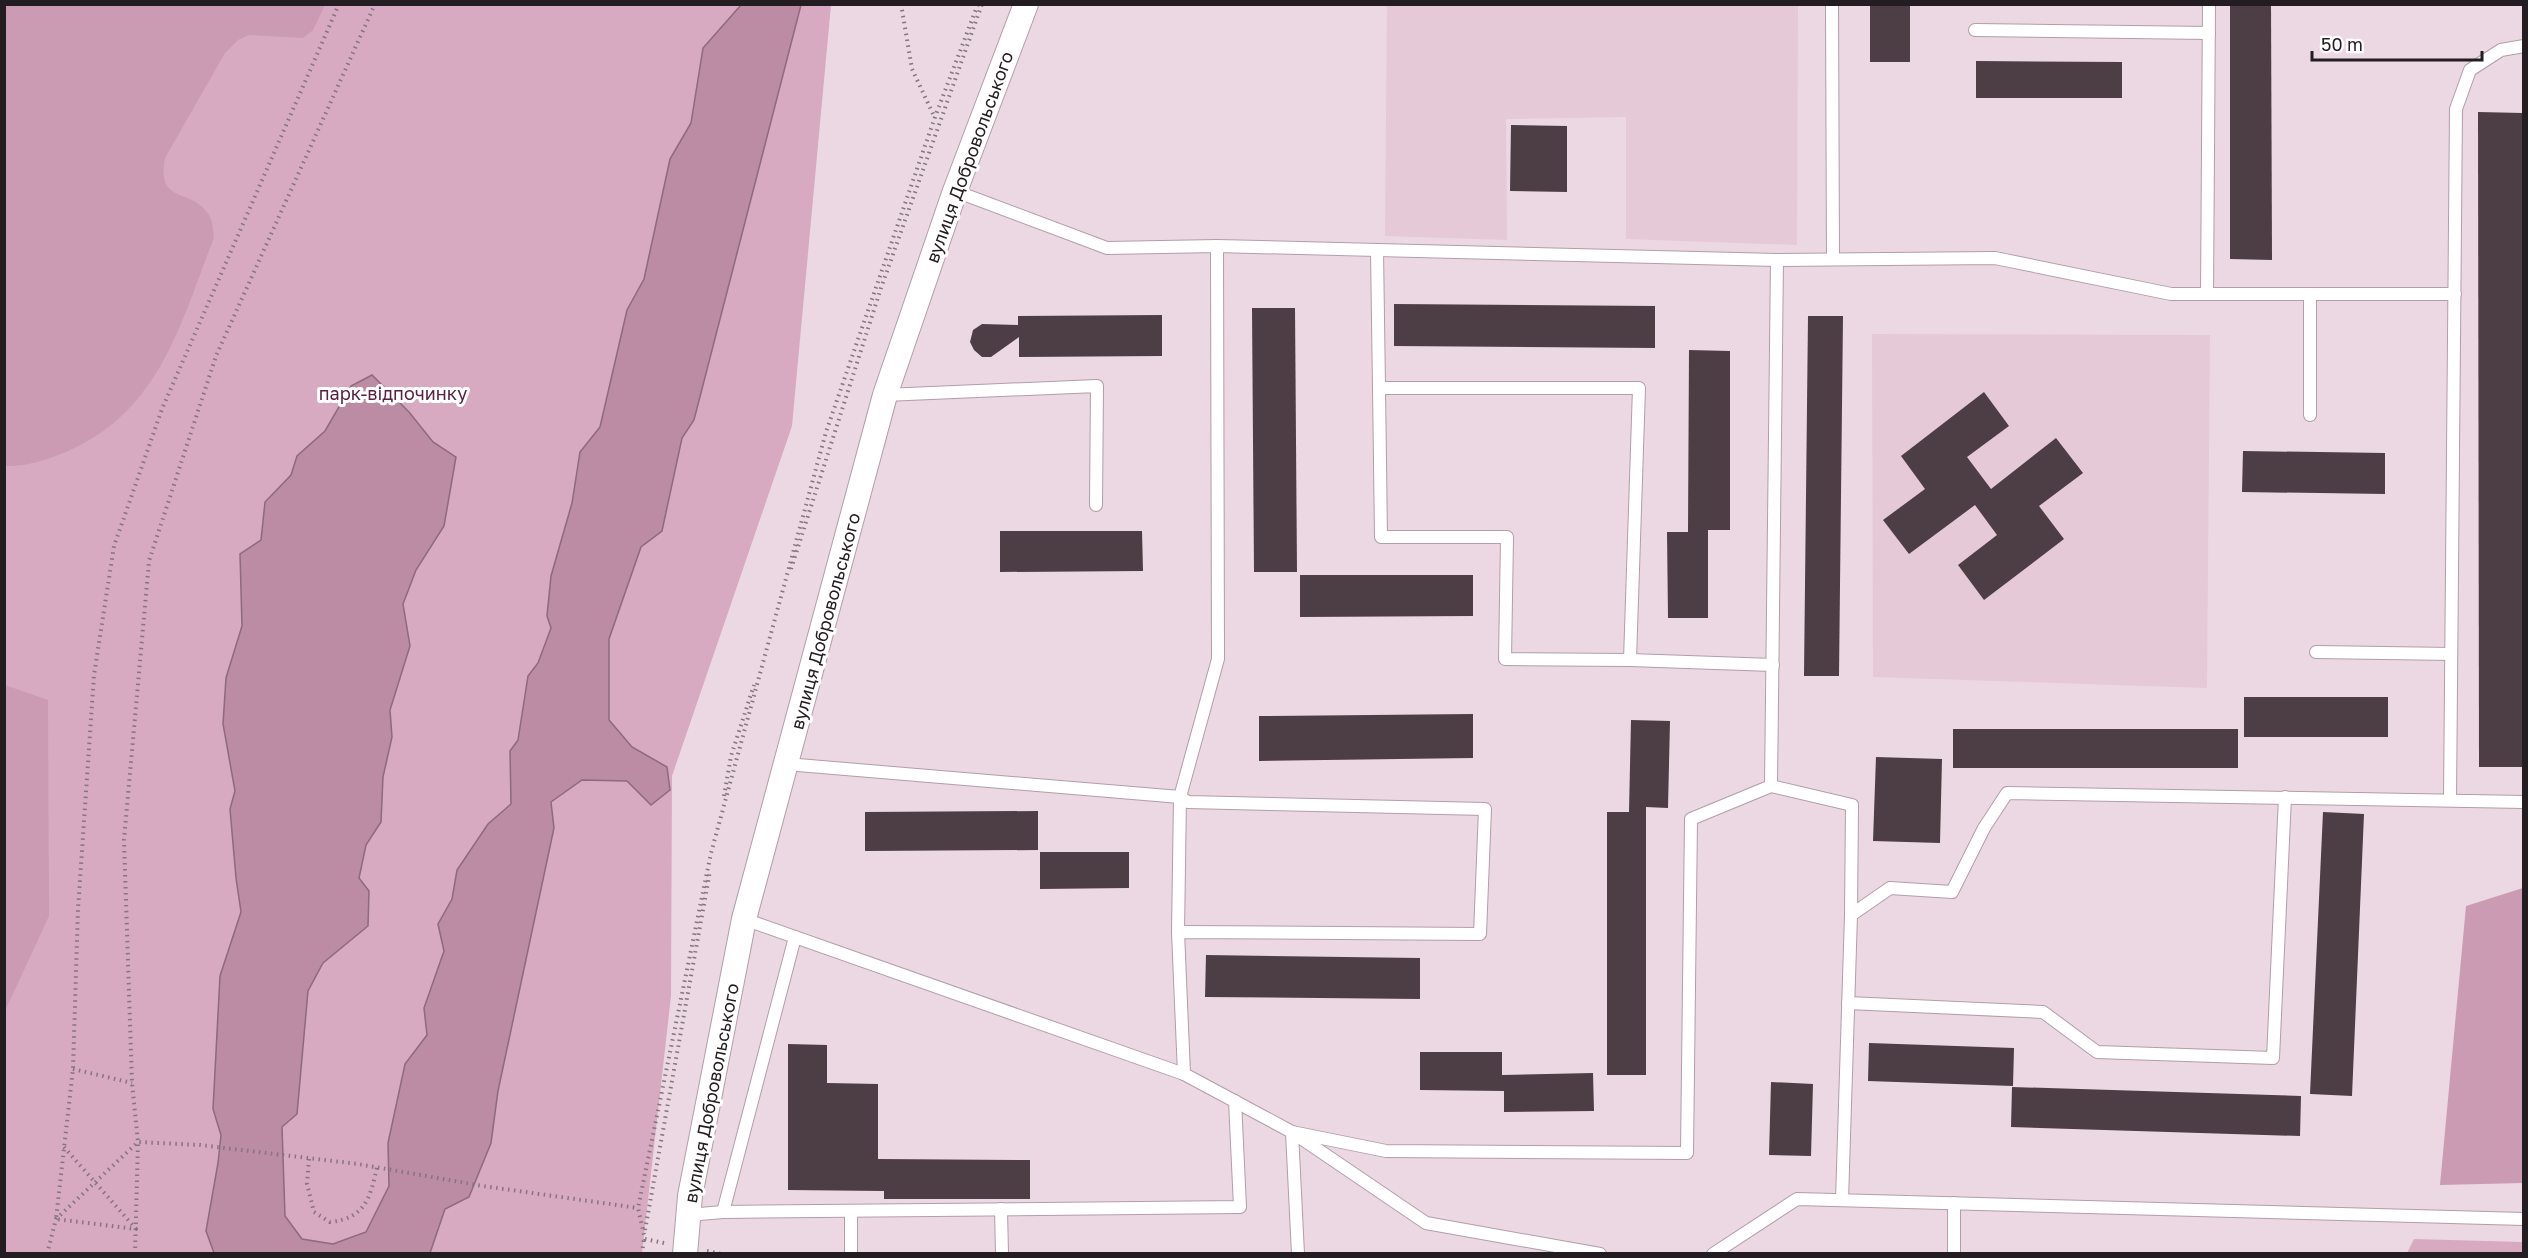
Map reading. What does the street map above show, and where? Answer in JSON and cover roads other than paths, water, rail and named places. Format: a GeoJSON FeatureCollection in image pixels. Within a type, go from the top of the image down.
{"type":"FeatureCollection","features":[{"type":"Feature","properties":{"kind":"street","name":"вулиця Добровольського"},"geometry":{"type":"LineString","coordinates":[[685,1254],[690,1196],[744,919],[885,395],[955,191],[1026,4]]}},
{"type":"Feature","properties":{"kind":"lane"},"geometry":{"type":"LineString","coordinates":[[1832,4],[1833,258]]}},
{"type":"Feature","properties":{"kind":"lane"},"geometry":{"type":"LineString","coordinates":[[2208,294],[2209,4]]}},
{"type":"Feature","properties":{"kind":"lane"},"geometry":{"type":"LineString","coordinates":[[1975,30],[2209,33]]}},
{"type":"Feature","properties":{"kind":"lane"},"geometry":{"type":"LineString","coordinates":[[2450,800],[2456,109],[2470,70],[2502,50],[2523,46]]}},
{"type":"Feature","properties":{"kind":"lane"},"geometry":{"type":"LineString","coordinates":[[955,191],[1107,248],[1218,246],[1777,260],[1995,258],[2171,294],[2455,294]]}},
{"type":"Feature","properties":{"kind":"lane"},"geometry":{"type":"LineString","coordinates":[[1184,1074],[1178,932],[1180,797],[1218,659],[1218,246]]}},
{"type":"Feature","properties":{"kind":"lane"},"geometry":{"type":"LineString","coordinates":[[1377,250],[1381,537],[1507,537],[1505,659],[1773,665]]}},
{"type":"Feature","properties":{"kind":"lane"},"geometry":{"type":"LineString","coordinates":[[1771,786],[1777,260]]}},
{"type":"Feature","properties":{"kind":"lane"},"geometry":{"type":"LineString","coordinates":[[2310,294],[2310,415]]}},
{"type":"Feature","properties":{"kind":"lane"},"geometry":{"type":"LineString","coordinates":[[885,395],[1097,386],[1096,505]]}},
{"type":"Feature","properties":{"kind":"lane"},"geometry":{"type":"LineString","coordinates":[[1379,388],[1639,388],[1630,660]]}},
{"type":"Feature","properties":{"kind":"lane"},"geometry":{"type":"LineString","coordinates":[[2316,652],[2451,654]]}},
{"type":"Feature","properties":{"kind":"lane"},"geometry":{"type":"LineString","coordinates":[[786,764],[1180,797],[1188,802],[1485,808],[1480,933],[1178,932]]}},
{"type":"Feature","properties":{"kind":"lane"},"geometry":{"type":"LineString","coordinates":[[1292,1132],[1386,1150],[1687,1153],[1691,819],[1771,786],[1852,805],[1842,1200]]}},
{"type":"Feature","properties":{"kind":"lane"},"geometry":{"type":"LineString","coordinates":[[1851,915],[1890,888],[1952,892],[1984,828],[2007,793],[2523,802]]}},
{"type":"Feature","properties":{"kind":"lane"},"geometry":{"type":"LineString","coordinates":[[1848,1003],[2043,1012],[2097,1052],[2273,1058],[2285,797]]}},
{"type":"Feature","properties":{"kind":"lane"},"geometry":{"type":"LineString","coordinates":[[744,919],[1184,1074],[1292,1132],[1426,1223],[1600,1254]]}},
{"type":"Feature","properties":{"kind":"lane"},"geometry":{"type":"LineString","coordinates":[[723,1212],[795,937]]}},
{"type":"Feature","properties":{"kind":"lane"},"geometry":{"type":"LineString","coordinates":[[688,1215],[723,1212],[1240,1207],[1235,1101]]}},
{"type":"Feature","properties":{"kind":"lane"},"geometry":{"type":"LineString","coordinates":[[1292,1132],[1298,1254]]}},
{"type":"Feature","properties":{"kind":"lane"},"geometry":{"type":"LineString","coordinates":[[1713,1254],[1797,1199],[2523,1219]]}},
{"type":"Feature","properties":{"kind":"lane"},"geometry":{"type":"LineString","coordinates":[[1954,1203],[1954,1254]]}},
{"type":"Feature","properties":{"kind":"lane"},"geometry":{"type":"LineString","coordinates":[[1001,1209],[1002,1254]]}},
{"type":"Feature","properties":{"kind":"lane"},"geometry":{"type":"LineString","coordinates":[[851,1211],[851,1254]]}},
{"type":"Feature","properties":{"kind":"park label","name":"парк-відпочинку"},"geometry":{"type":"Point","coordinates":[393,393]}}]}
